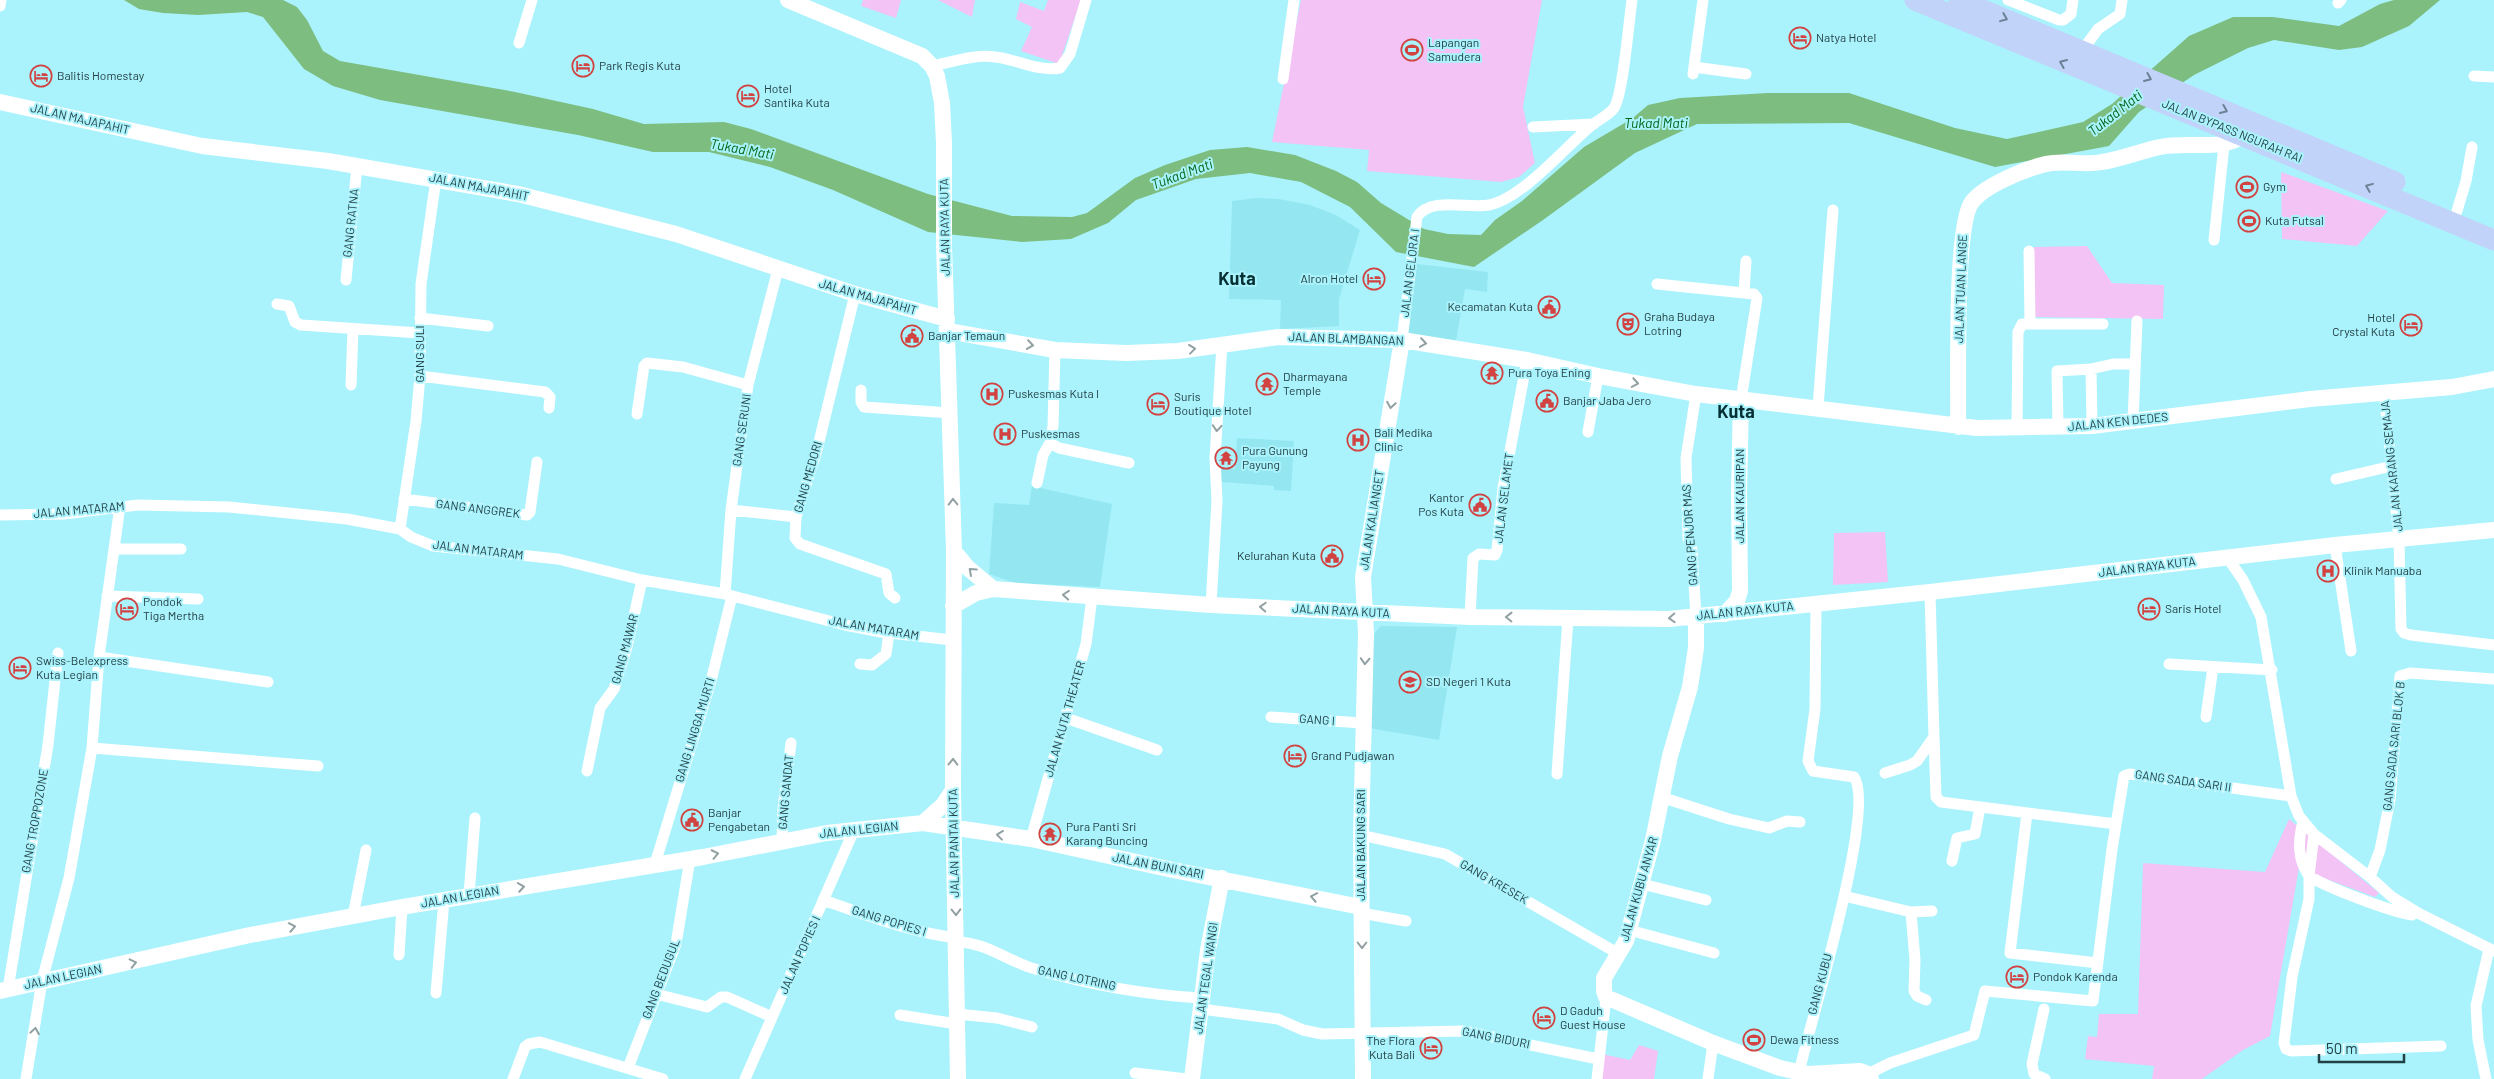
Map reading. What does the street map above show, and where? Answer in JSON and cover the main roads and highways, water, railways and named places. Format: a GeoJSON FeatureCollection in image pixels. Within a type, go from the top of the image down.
{"type":"FeatureCollection","features":[{"type":"Feature","properties":{"kind":"highway","name":"JALAN BYPASS NGURAH RAI"},"geometry":{"type":"LineString","coordinates":[[1915,0],[2113,73],[2299,149],[2494,224]]}},
{"type":"Feature","properties":{"kind":"highway","name":"JALAN BYPASS NGURAH RAI"},"geometry":{"type":"LineString","coordinates":[[1959,0],[2082,51],[2113,73]]}},
{"type":"Feature","properties":{"kind":"highway","name":"JALAN BYPASS NGURAH RAI"},"geometry":{"type":"LineString","coordinates":[[2175,99],[2245,135],[2299,149],[2494,240]]}},
{"type":"Feature","properties":{"kind":"main road","name":"JALAN RAYA KUTA"},"geometry":{"type":"LineString","coordinates":[[788,0],[912,51],[932,66],[937,76],[942,103],[945,196],[944,245],[951,413],[954,551],[952,606]]}},
{"type":"Feature","properties":{"kind":"main road","name":"JALAN MAJAPAHIT"},"geometry":{"type":"LineString","coordinates":[[0,102],[202,146],[357,166],[518,194],[644,224],[947,325]]}},
{"type":"Feature","properties":{"kind":"main road","name":"JALAN TUAN LANGE"},"geometry":{"type":"LineString","coordinates":[[1958,426],[1961,257],[1964,225],[1972,201],[1999,183],[2041,165],[2102,162],[2172,145],[2224,145],[2234,142],[2245,135]]}},
{"type":"Feature","properties":{"kind":"main road","name":"JALAN BLAMBANGAN"},"geometry":{"type":"LineString","coordinates":[[947,325],[1055,350],[1135,353],[1178,351],[1222,344],[1299,336],[1402,340],[1527,360],[1598,376],[1696,394],[1742,400]]}},
{"type":"Feature","properties":{"kind":"main road","name":"JALAN KALIANGET"},"geometry":{"type":"LineString","coordinates":[[1364,612],[1363,577],[1366,552],[1402,340]]}},
{"type":"Feature","properties":{"kind":"main road","name":"JALAN KEN DEDES"},"geometry":{"type":"LineString","coordinates":[[1742,400],[1958,426],[2058,428],[2133,422],[2384,392],[2452,387],[2494,379]]}},
{"type":"Feature","properties":{"kind":"main road","name":"JALAN KAURIPAN"},"geometry":{"type":"LineString","coordinates":[[1740,591],[1739,494],[1742,400]]}},
{"type":"Feature","properties":{"kind":"main road","name":"JALAN RAYA KUTA"},"geometry":{"type":"LineString","coordinates":[[952,606],[976,593],[993,589],[1212,605],[1470,617],[1696,617],[2336,545],[2494,530]]}},
{"type":"Feature","properties":{"kind":"main road"},"geometry":{"type":"LineString","coordinates":[[954,551],[968,568],[993,589]]}},
{"type":"Feature","properties":{"kind":"main road"},"geometry":{"type":"LineString","coordinates":[[1740,591],[1745,601],[1755,611]]}},
{"type":"Feature","properties":{"kind":"main road"},"geometry":{"type":"LineString","coordinates":[[1725,614],[1737,601],[1740,591]]}},
{"type":"Feature","properties":{"kind":"main road","name":"JALAN PANTAI KUTA"},"geometry":{"type":"LineString","coordinates":[[952,606],[958,1079]]}},
{"type":"Feature","properties":{"kind":"main road","name":"JALAN BAKUNG SARI"},"geometry":{"type":"LineString","coordinates":[[1363,1079],[1360,835],[1366,634],[1364,612]]}},
{"type":"Feature","properties":{"kind":"main road","name":"JALAN KUBU ANYAR"},"geometry":{"type":"LineString","coordinates":[[1696,617],[1696,648],[1693,674],[1661,797],[1642,884],[1626,941],[1604,978],[1606,997],[1713,1043],[1799,1073],[1822,1074],[1856,1070],[1870,1077]]}},
{"type":"Feature","properties":{"kind":"main road"},"geometry":{"type":"LineString","coordinates":[[923,823],[943,805],[953,790]]}},
{"type":"Feature","properties":{"kind":"main road","name":"JALAN LEGIAN"},"geometry":{"type":"LineString","coordinates":[[4,990],[119,966],[250,935],[469,895],[690,859],[782,841],[854,830],[923,823],[954,828]]}},
{"type":"Feature","properties":{"kind":"main road","name":"JALAN BUNI SARI"},"geometry":{"type":"LineString","coordinates":[[954,828],[1031,839],[1173,870],[1222,878],[1361,910]]}},
{"type":"Feature","properties":{"kind":"main road","name":"JALAN TEGAL WANGI"},"geometry":{"type":"LineString","coordinates":[[1192,1079],[1201,1004],[1222,878]]}},
{"type":"Feature","properties":{"kind":"water","name":"Tukad Mati"},"geometry":{"type":"Polygon","coordinates":[[[124,0],[283,0],[297,7],[307,20],[323,51],[340,61],[515,92],[593,109],[644,124],[724,122],[751,129],[928,194],[1012,216],[1072,217],[1087,213],[1135,178],[1165,165],[1210,150],[1247,147],[1295,155],[1336,171],[1357,182],[1381,203],[1424,229],[1448,234],[1481,235],[1495,220],[1522,201],[1584,147],[1633,118],[1648,105],[1680,98],[1768,93],[1849,93],[1955,128],[2007,139],[2083,122],[2112,104],[2189,36],[2233,17],[2273,17],[2339,26],[2380,4],[2394,0],[2440,0],[2409,26],[2362,47],[2339,50],[2274,40],[2248,48],[2194,75],[2139,112],[2109,146],[1995,167],[1849,123],[1697,124],[1635,153],[1543,220],[1474,267],[1396,252],[1350,207],[1301,182],[1250,173],[1196,179],[1136,200],[1108,223],[1071,239],[1022,242],[928,232],[833,190],[770,167],[709,152],[653,152],[578,135],[380,100],[333,86],[304,69],[263,17],[247,12],[198,15],[163,13],[139,9],[124,0]]]}},
{"type":"Feature","properties":{"kind":"place","name":"Natya Hotel"},"geometry":{"type":"Point","coordinates":[1800,38]}},
{"type":"Feature","properties":{"kind":"place","name":"Lapangan Samudera"},"geometry":{"type":"Point","coordinates":[1412,50]}},
{"type":"Feature","properties":{"kind":"place","name":"Park Regis Kuta"},"geometry":{"type":"Point","coordinates":[583,66]}},
{"type":"Feature","properties":{"kind":"place","name":"Balitis Homestay"},"geometry":{"type":"Point","coordinates":[41,76]}},
{"type":"Feature","properties":{"kind":"place","name":"Hotel Santika Kuta"},"geometry":{"type":"Point","coordinates":[748,96]}},
{"type":"Feature","properties":{"kind":"place","name":"Gym"},"geometry":{"type":"Point","coordinates":[2247,187]}},
{"type":"Feature","properties":{"kind":"place","name":"Kuta Futsal"},"geometry":{"type":"Point","coordinates":[2249,221]}},
{"type":"Feature","properties":{"kind":"place","name":"Alron Hotel"},"geometry":{"type":"Point","coordinates":[1374,279]}},
{"type":"Feature","properties":{"kind":"place","name":"Kecamatan Kuta"},"geometry":{"type":"Point","coordinates":[1549,307]}},
{"type":"Feature","properties":{"kind":"place","name":"Graha Budaya Lotring"},"geometry":{"type":"Point","coordinates":[1628,324]}},
{"type":"Feature","properties":{"kind":"place","name":"Hotel Crystal Kuta"},"geometry":{"type":"Point","coordinates":[2411,325]}},
{"type":"Feature","properties":{"kind":"place","name":"Banjar Temaun"},"geometry":{"type":"Point","coordinates":[912,336]}},
{"type":"Feature","properties":{"kind":"place","name":"Pura Toya Ening"},"geometry":{"type":"Point","coordinates":[1492,373]}},
{"type":"Feature","properties":{"kind":"place","name":"Dharmayana Temple"},"geometry":{"type":"Point","coordinates":[1267,384]}},
{"type":"Feature","properties":{"kind":"place","name":"Puskesmas Kuta I"},"geometry":{"type":"Point","coordinates":[992,394]}},
{"type":"Feature","properties":{"kind":"place","name":"Banjar Jaba Jero"},"geometry":{"type":"Point","coordinates":[1547,401]}},
{"type":"Feature","properties":{"kind":"place","name":"Suris Boutique Hotel"},"geometry":{"type":"Point","coordinates":[1158,404]}},
{"type":"Feature","properties":{"kind":"place","name":"Puskesmas"},"geometry":{"type":"Point","coordinates":[1005,434]}},
{"type":"Feature","properties":{"kind":"place","name":"Bali Medika Clinic"},"geometry":{"type":"Point","coordinates":[1358,440]}},
{"type":"Feature","properties":{"kind":"place","name":"Pura Gunung Payung"},"geometry":{"type":"Point","coordinates":[1226,458]}},
{"type":"Feature","properties":{"kind":"place","name":"Kantor Pos Kuta"},"geometry":{"type":"Point","coordinates":[1480,505]}},
{"type":"Feature","properties":{"kind":"place","name":"Kelurahan Kuta"},"geometry":{"type":"Point","coordinates":[1332,556]}},
{"type":"Feature","properties":{"kind":"place","name":"Klinik Manuaba"},"geometry":{"type":"Point","coordinates":[2328,571]}},
{"type":"Feature","properties":{"kind":"place","name":"Pondok Tiga Mertha"},"geometry":{"type":"Point","coordinates":[127,609]}},
{"type":"Feature","properties":{"kind":"place","name":"Saris Hotel"},"geometry":{"type":"Point","coordinates":[2149,609]}},
{"type":"Feature","properties":{"kind":"place","name":"Swiss-Belexpress Kuta Legian"},"geometry":{"type":"Point","coordinates":[20,668]}},
{"type":"Feature","properties":{"kind":"place","name":"SD Negeri 1 Kuta"},"geometry":{"type":"Point","coordinates":[1410,682]}},
{"type":"Feature","properties":{"kind":"place","name":"Grand Pudjawan"},"geometry":{"type":"Point","coordinates":[1295,756]}},
{"type":"Feature","properties":{"kind":"place","name":"Banjar Pengabetan"},"geometry":{"type":"Point","coordinates":[692,820]}},
{"type":"Feature","properties":{"kind":"place","name":"Pura Panti Sri Karang Buncing"},"geometry":{"type":"Point","coordinates":[1050,834]}},
{"type":"Feature","properties":{"kind":"place","name":"Pondok Karenda"},"geometry":{"type":"Point","coordinates":[2017,977]}},
{"type":"Feature","properties":{"kind":"place","name":"D Gaduh Guest House"},"geometry":{"type":"Point","coordinates":[1544,1018]}},
{"type":"Feature","properties":{"kind":"place","name":"Dewa Fitness"},"geometry":{"type":"Point","coordinates":[1754,1040]}},
{"type":"Feature","properties":{"kind":"place","name":"The Flora Kuta Bali"},"geometry":{"type":"Point","coordinates":[1431,1048]}},
{"type":"Feature","properties":{"kind":"district","name":"Kuta"},"geometry":{"type":"Point","coordinates":[1237,279]}},
{"type":"Feature","properties":{"kind":"district","name":"Kuta"},"geometry":{"type":"Point","coordinates":[1736,412]}}]}
